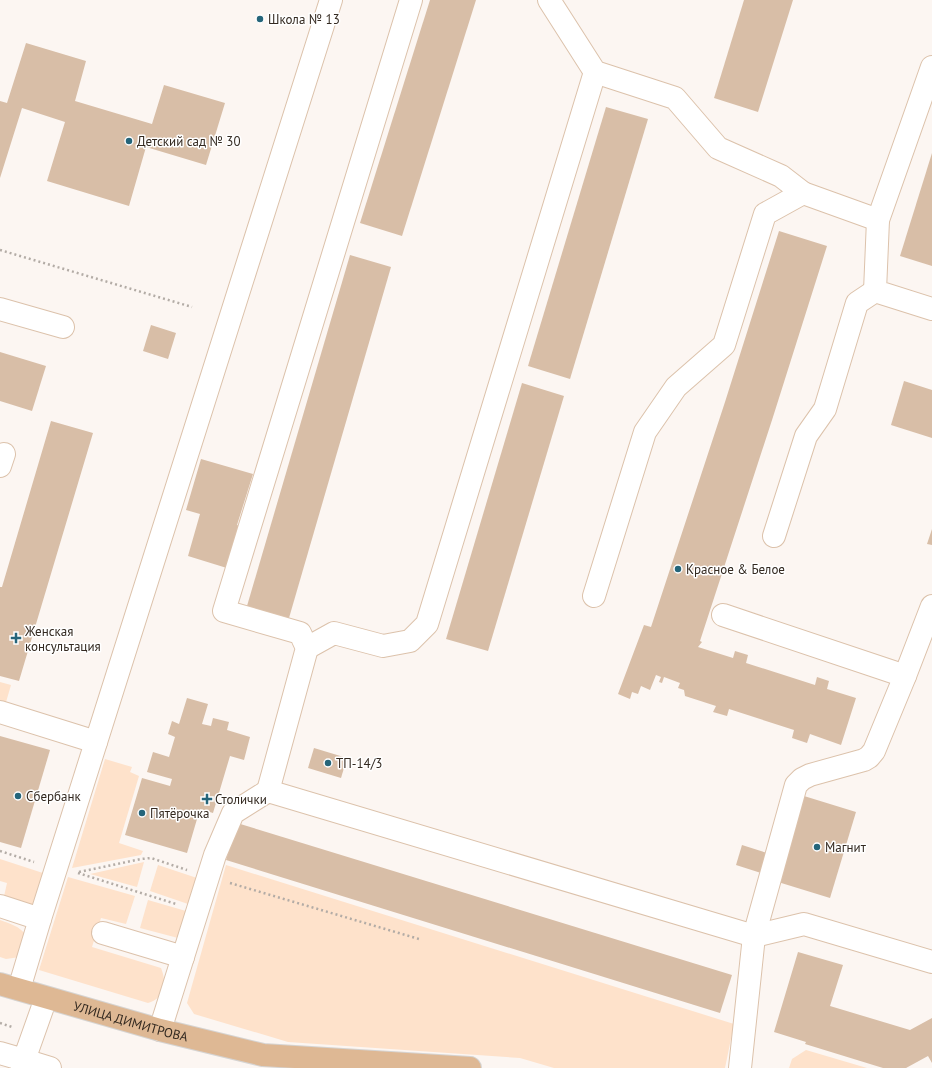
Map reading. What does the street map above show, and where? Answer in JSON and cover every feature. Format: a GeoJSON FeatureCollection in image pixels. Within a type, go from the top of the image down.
{"type":"FeatureCollection","features":[{"type":"Feature","properties":{"kind":"main road","name":"УЛИЦА ДИМИТРОВА"},"geometry":{"type":"LineString","coordinates":[[10,987],[160,1030],[263,1055]]}},
{"type":"Feature","properties":{"kind":"main road"},"geometry":{"type":"LineString","coordinates":[[263,1055],[281,1068]]}},
{"type":"Feature","properties":{"kind":"main road"},"geometry":{"type":"LineString","coordinates":[[263,1055],[470,1068]]}},
{"type":"Feature","properties":{"kind":"street"},"geometry":{"type":"LineString","coordinates":[[10,987],[40,919],[331,0]]}},
{"type":"Feature","properties":{"kind":"street"},"geometry":{"type":"LineString","coordinates":[[160,1030],[208,877],[233,813],[268,791],[307,648],[300,633],[224,610],[411,0]]}},
{"type":"Feature","properties":{"kind":"street"},"geometry":{"type":"LineString","coordinates":[[549,0],[595,72],[674,98],[718,148],[781,176],[803,193],[878,220]]}},
{"type":"Feature","properties":{"kind":"street"},"geometry":{"type":"LineString","coordinates":[[875,291],[878,220],[932,67]]}},
{"type":"Feature","properties":{"kind":"street"},"geometry":{"type":"LineString","coordinates":[[307,648],[334,633],[383,646],[410,641],[427,624],[595,72]]}},
{"type":"Feature","properties":{"kind":"street"},"geometry":{"type":"LineString","coordinates":[[594,596],[645,432],[676,387],[724,345],[765,214],[803,193]]}},
{"type":"Feature","properties":{"kind":"street"},"geometry":{"type":"LineString","coordinates":[[875,291],[932,310]]}},
{"type":"Feature","properties":{"kind":"street"},"geometry":{"type":"LineString","coordinates":[[774,536],[806,436],[824,409],[857,303],[875,291]]}},
{"type":"Feature","properties":{"kind":"street"},"geometry":{"type":"LineString","coordinates":[[0,309],[63,327]]}},
{"type":"Feature","properties":{"kind":"street"},"geometry":{"type":"LineString","coordinates":[[740,1068],[754,936],[796,785],[802,779],[810,775],[864,760],[874,751],[932,606]]}},
{"type":"Feature","properties":{"kind":"street"},"geometry":{"type":"LineString","coordinates":[[723,615],[905,676]]}},
{"type":"Feature","properties":{"kind":"street"},"geometry":{"type":"LineString","coordinates":[[0,712],[96,742]]}},
{"type":"Feature","properties":{"kind":"street"},"geometry":{"type":"LineString","coordinates":[[268,791],[754,936],[804,924],[932,962]]}},
{"type":"Feature","properties":{"kind":"street"},"geometry":{"type":"LineString","coordinates":[[0,906],[40,919]]}},
{"type":"Feature","properties":{"kind":"street"},"geometry":{"type":"LineString","coordinates":[[103,933],[183,957]]}},
{"type":"Feature","properties":{"kind":"street"},"geometry":{"type":"LineString","coordinates":[[23,1064],[46,998]]}},
{"type":"Feature","properties":{"kind":"street"},"geometry":{"type":"LineString","coordinates":[[0,1053],[23,1064],[50,1068]]}},
{"type":"Feature","properties":{"kind":"path"},"geometry":{"type":"LineString","coordinates":[[0,250],[192,307]]}},
{"type":"Feature","properties":{"kind":"path"},"geometry":{"type":"LineString","coordinates":[[0,852],[56,869]]}},
{"type":"Feature","properties":{"kind":"path"},"geometry":{"type":"LineString","coordinates":[[198,910],[76,873],[151,858],[208,877],[419,939]]}},
{"type":"Feature","properties":{"kind":"shaded area"},"geometry":{"type":"Polygon","coordinates":[[[0,682],[11,685],[4,709],[0,708],[0,682]]]}},
{"type":"Feature","properties":{"kind":"shaded area"},"geometry":{"type":"Polygon","coordinates":[[[105,759],[132,767],[130,772],[139,776],[119,843],[143,851],[141,855],[72,868],[105,759]]]}},
{"type":"Feature","properties":{"kind":"shaded area"},"geometry":{"type":"Polygon","coordinates":[[[0,859],[46,874],[33,904],[20,908],[3,901],[7,883],[0,881],[0,859]]]}},
{"type":"Feature","properties":{"kind":"shaded area"},"geometry":{"type":"Polygon","coordinates":[[[144,862],[137,887],[90,874],[144,862]]]}},
{"type":"Feature","properties":{"kind":"shaded area"},"geometry":{"type":"Polygon","coordinates":[[[158,865],[197,878],[188,904],[150,891],[158,865]]]}},
{"type":"Feature","properties":{"kind":"shaded area"},"geometry":{"type":"Polygon","coordinates":[[[226,865],[734,1024],[725,1068],[554,1068],[520,1058],[288,1042],[194,1014],[187,1003],[226,865]]]}},
{"type":"Feature","properties":{"kind":"shaded area"},"geometry":{"type":"Polygon","coordinates":[[[68,877],[135,896],[126,924],[101,918],[92,947],[161,968],[164,979],[163,989],[158,998],[154,1001],[148,1003],[39,970],[68,877]]]}},
{"type":"Feature","properties":{"kind":"shaded area"},"geometry":{"type":"Polygon","coordinates":[[[148,900],[186,911],[178,938],[140,928],[148,900]]]}},
{"type":"Feature","properties":{"kind":"shaded area"},"geometry":{"type":"Polygon","coordinates":[[[0,920],[18,927],[26,935],[20,957],[6,959],[0,957],[0,920]]]}},
{"type":"Feature","properties":{"kind":"shaded area"},"geometry":{"type":"Polygon","coordinates":[[[806,1050],[867,1068],[789,1068],[792,1059],[806,1050]]]}},
{"type":"Feature","properties":{"kind":"building"},"geometry":{"type":"Polygon","coordinates":[[[430,0],[476,0],[402,236],[360,223],[430,0]]]}},
{"type":"Feature","properties":{"kind":"building"},"geometry":{"type":"Polygon","coordinates":[[[744,0],[793,0],[758,112],[714,98],[744,0]]]}},
{"type":"Feature","properties":{"kind":"building"},"geometry":{"type":"Polygon","coordinates":[[[26,43],[86,61],[75,101],[152,124],[164,85],[225,103],[206,165],[146,147],[129,206],[47,181],[65,122],[22,108],[0,178],[0,101],[7,103],[26,43]]]}},
{"type":"Feature","properties":{"kind":"building"},"geometry":{"type":"Polygon","coordinates":[[[606,107],[648,119],[570,379],[528,366],[606,107]]]}},
{"type":"Feature","properties":{"kind":"building"},"geometry":{"type":"Polygon","coordinates":[[[932,153],[932,266],[900,256],[932,153]]]}},
{"type":"Feature","properties":{"kind":"building"},"geometry":{"type":"Polygon","coordinates":[[[779,231],[827,246],[700,641],[702,642],[698,647],[733,658],[735,651],[748,655],[746,663],[815,685],[817,677],[829,681],[827,689],[856,698],[841,745],[810,734],[807,743],[792,738],[794,730],[729,709],[727,716],[713,712],[716,706],[685,696],[684,690],[678,688],[680,683],[664,677],[662,683],[659,682],[661,677],[656,675],[650,690],[641,686],[638,694],[632,692],[630,699],[618,694],[644,625],[651,627],[725,402],[779,231]]]}},
{"type":"Feature","properties":{"kind":"building"},"geometry":{"type":"Polygon","coordinates":[[[350,255],[391,267],[289,618],[247,606],[350,255]]]}},
{"type":"Feature","properties":{"kind":"building"},"geometry":{"type":"Polygon","coordinates":[[[151,325],[176,333],[168,359],[143,351],[151,325]]]}},
{"type":"Feature","properties":{"kind":"building"},"geometry":{"type":"Polygon","coordinates":[[[0,352],[46,366],[32,411],[0,401],[0,352]]]}},
{"type":"Feature","properties":{"kind":"building"},"geometry":{"type":"Polygon","coordinates":[[[904,381],[932,390],[932,438],[891,425],[904,381]]]}},
{"type":"Feature","properties":{"kind":"building"},"geometry":{"type":"Polygon","coordinates":[[[522,383],[564,396],[488,651],[446,639],[522,383]]]}},
{"type":"Feature","properties":{"kind":"building"},"geometry":{"type":"Polygon","coordinates":[[[51,421],[93,433],[19,681],[0,676],[0,587],[2,587],[51,421]]]}},
{"type":"Feature","properties":{"kind":"building"},"geometry":{"type":"Polygon","coordinates":[[[201,459],[253,474],[237,525],[242,527],[230,569],[188,556],[200,514],[186,510],[201,459]]]}},
{"type":"Feature","properties":{"kind":"building"},"geometry":{"type":"Polygon","coordinates":[[[932,529],[932,545],[927,544],[932,529]]]}},
{"type":"Feature","properties":{"kind":"building"},"geometry":{"type":"Polygon","coordinates":[[[187,698],[208,704],[202,724],[211,726],[213,718],[229,722],[227,730],[250,737],[244,760],[230,756],[213,813],[200,809],[187,853],[125,835],[142,778],[170,786],[172,779],[147,772],[153,752],[169,757],[175,737],[168,734],[172,721],[179,724],[187,698]]]}},
{"type":"Feature","properties":{"kind":"building","name":"Сбербанк"},"geometry":{"type":"Polygon","coordinates":[[[0,736],[50,750],[21,848],[0,842],[0,736]]]}},
{"type":"Feature","properties":{"kind":"building","name":"ТП-14/3"},"geometry":{"type":"Polygon","coordinates":[[[314,748],[347,758],[341,778],[308,768],[314,748]]]}},
{"type":"Feature","properties":{"kind":"building","name":"Магнит"},"geometry":{"type":"Polygon","coordinates":[[[804,796],[856,812],[830,898],[778,882],[804,796]]]}},
{"type":"Feature","properties":{"kind":"building"},"geometry":{"type":"Polygon","coordinates":[[[237,823],[732,975],[720,1013],[226,860],[237,823]]]}},
{"type":"Feature","properties":{"kind":"building"},"geometry":{"type":"Polygon","coordinates":[[[742,845],[767,853],[761,873],[736,865],[742,845]]]}},
{"type":"Feature","properties":{"kind":"building"},"geometry":{"type":"Polygon","coordinates":[[[798,952],[843,965],[830,1006],[910,1030],[932,1018],[932,1063],[928,1056],[906,1068],[883,1068],[805,1044],[806,1042],[774,1032],[798,952]]]}},
{"type":"Feature","properties":{"kind":"place","name":"Школа № 13"},"geometry":{"type":"Point","coordinates":[260,19]}},
{"type":"Feature","properties":{"kind":"place","name":"Детский сад № 30"},"geometry":{"type":"Point","coordinates":[129,141]}},
{"type":"Feature","properties":{"kind":"place","name":"Красное & Белое"},"geometry":{"type":"Point","coordinates":[678,569]}},
{"type":"Feature","properties":{"kind":"place","name":"Женская консультация"},"geometry":{"type":"Point","coordinates":[16,638]}},
{"type":"Feature","properties":{"kind":"place","name":"ТП-14/3"},"geometry":{"type":"Point","coordinates":[328,763]}},
{"type":"Feature","properties":{"kind":"place","name":"Сбербанк"},"geometry":{"type":"Point","coordinates":[18,796]}},
{"type":"Feature","properties":{"kind":"place","name":"Столички"},"geometry":{"type":"Point","coordinates":[207,799]}},
{"type":"Feature","properties":{"kind":"place","name":"Пятёрочка"},"geometry":{"type":"Point","coordinates":[142,813]}},
{"type":"Feature","properties":{"kind":"place","name":"Магнит"},"geometry":{"type":"Point","coordinates":[817,847]}}]}
